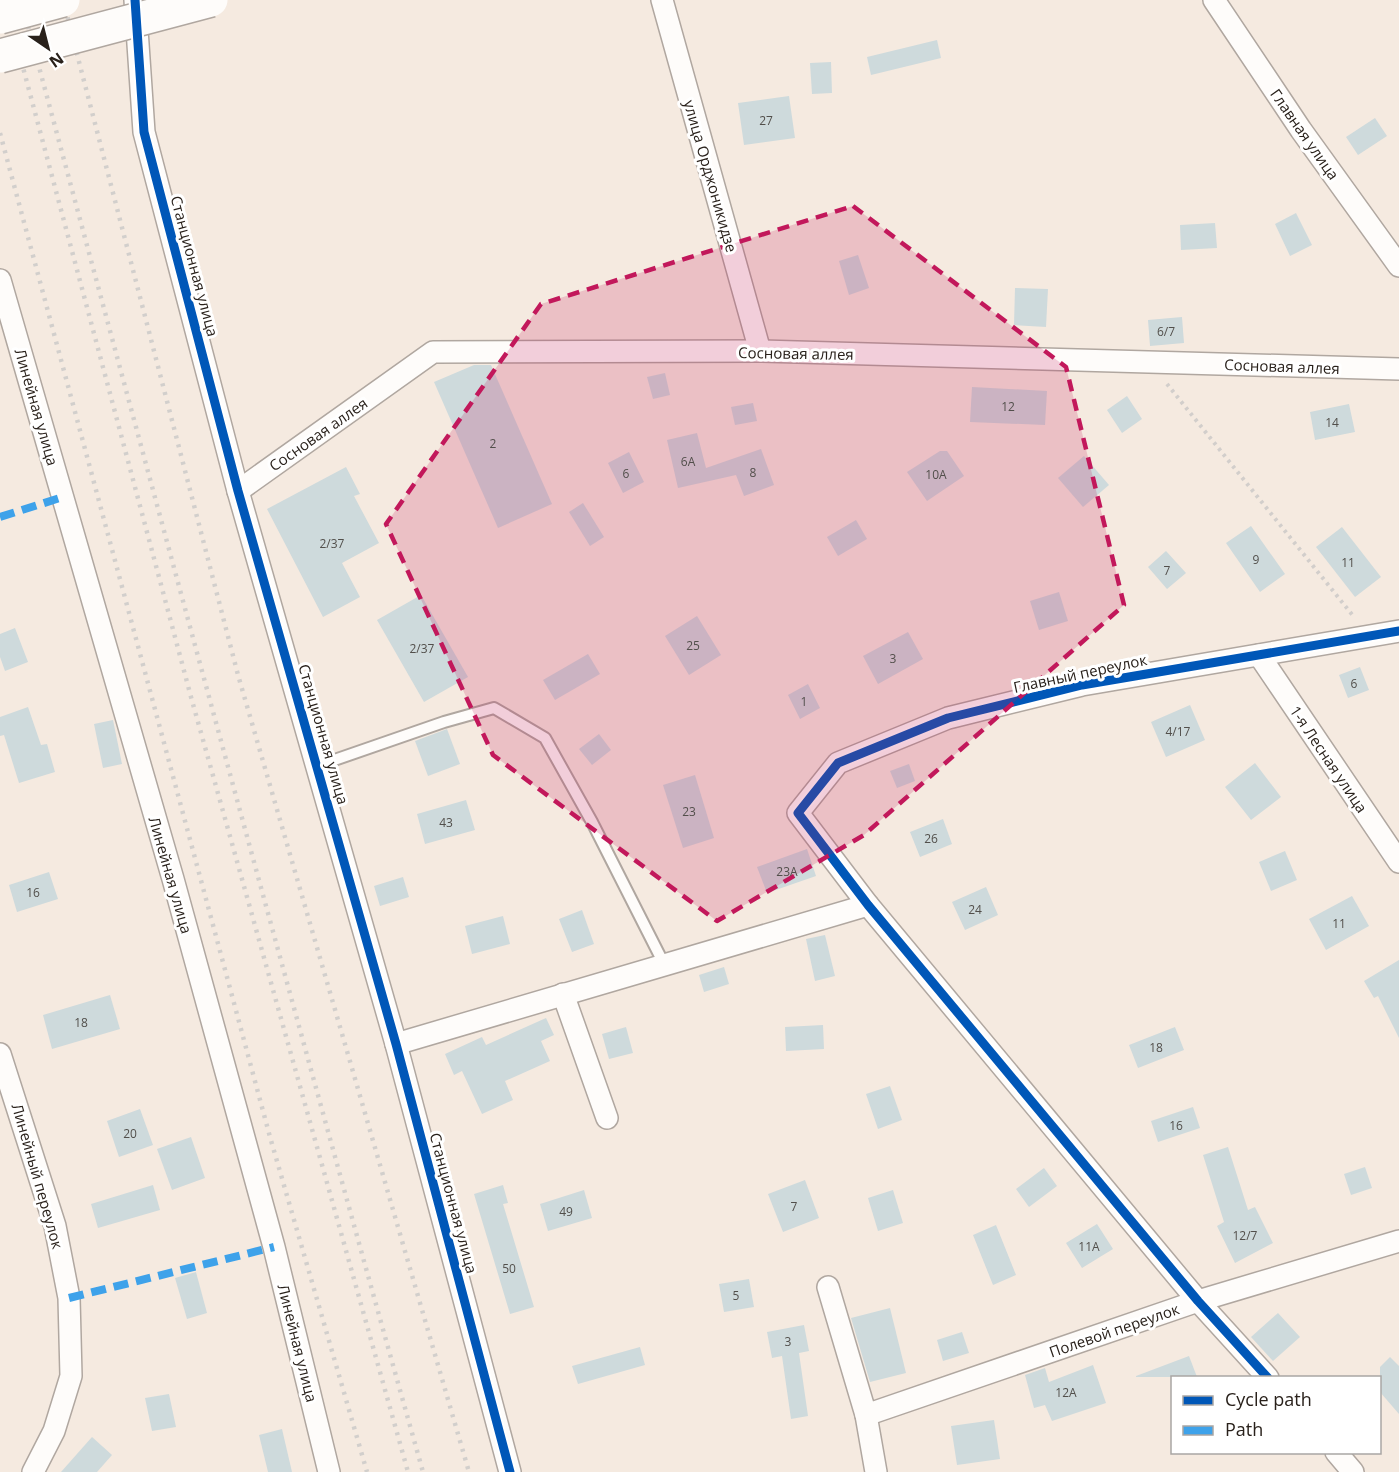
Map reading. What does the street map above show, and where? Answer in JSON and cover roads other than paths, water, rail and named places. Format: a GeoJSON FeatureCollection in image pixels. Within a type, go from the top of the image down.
{"type":"FeatureCollection","features":[{"type":"Feature","properties":{"kind":"main road"},"geometry":{"type":"LineString","coordinates":[[0,16],[63,0]]}},
{"type":"Feature","properties":{"kind":"main road"},"geometry":{"type":"LineString","coordinates":[[0,56],[211,0]]}},
{"type":"Feature","properties":{"kind":"street","name":"Станционная улица"},"geometry":{"type":"LineString","coordinates":[[135,0],[144,132],[238,491],[396,1044],[510,1472]]}},
{"type":"Feature","properties":{"kind":"street","name":"улица Орджоникидзе"},"geometry":{"type":"LineString","coordinates":[[662,0],[760,351]]}},
{"type":"Feature","properties":{"kind":"street","name":"Главная улица"},"geometry":{"type":"LineString","coordinates":[[1214,0],[1301,130],[1399,266]]}},
{"type":"Feature","properties":{"kind":"street","name":"Линейная улица"},"geometry":{"type":"LineString","coordinates":[[0,280],[173,879],[277,1258],[329,1472]]}},
{"type":"Feature","properties":{"kind":"street","name":"Сосновая аллея"},"geometry":{"type":"LineString","coordinates":[[238,491],[433,352],[760,351],[1399,369]]}},
{"type":"Feature","properties":{"kind":"street","name":"Главный переулок"},"geometry":{"type":"LineString","coordinates":[[868,905],[798,813],[838,763],[948,718],[1082,685],[1399,631]]}},
{"type":"Feature","properties":{"kind":"street","name":"1-я Лесная улица"},"geometry":{"type":"LineString","coordinates":[[1259,655],[1399,862]]}},
{"type":"Feature","properties":{"kind":"street"},"geometry":{"type":"LineString","coordinates":[[396,1044],[868,905],[1198,1301],[1267,1376]]}},
{"type":"Feature","properties":{"kind":"street"},"geometry":{"type":"LineString","coordinates":[[563,994],[607,1118]]}},
{"type":"Feature","properties":{"kind":"street","name":"Линейный переулок"},"geometry":{"type":"LineString","coordinates":[[0,1054],[55,1226],[69,1298],[71,1376],[54,1431],[33,1472]]}},
{"type":"Feature","properties":{"kind":"street","name":"Полевой переулок"},"geometry":{"type":"LineString","coordinates":[[866,1415],[1198,1301],[1399,1240]]}},
{"type":"Feature","properties":{"kind":"street"},"geometry":{"type":"LineString","coordinates":[[828,1287],[866,1415],[876,1472]]}},
{"type":"Feature","properties":{"kind":"street"},"geometry":{"type":"LineString","coordinates":[[1338,1454],[1353,1472]]}},
{"type":"Feature","properties":{"kind":"lane"},"geometry":{"type":"LineString","coordinates":[[317,766],[494,708],[545,738],[592,822],[664,964]]}},
{"type":"Feature","properties":{"kind":"railway"},"geometry":{"type":"LineString","coordinates":[[5,0],[191,697],[408,1472]]}},
{"type":"Feature","properties":{"kind":"railway"},"geometry":{"type":"LineString","coordinates":[[21,0],[270,920],[423,1472]]}},
{"type":"Feature","properties":{"kind":"railway"},"geometry":{"type":"LineString","coordinates":[[63,0],[238,675],[469,1472]]}},
{"type":"Feature","properties":{"kind":"railway"},"geometry":{"type":"LineString","coordinates":[[0,133],[270,1137],[367,1472]]}}]}
